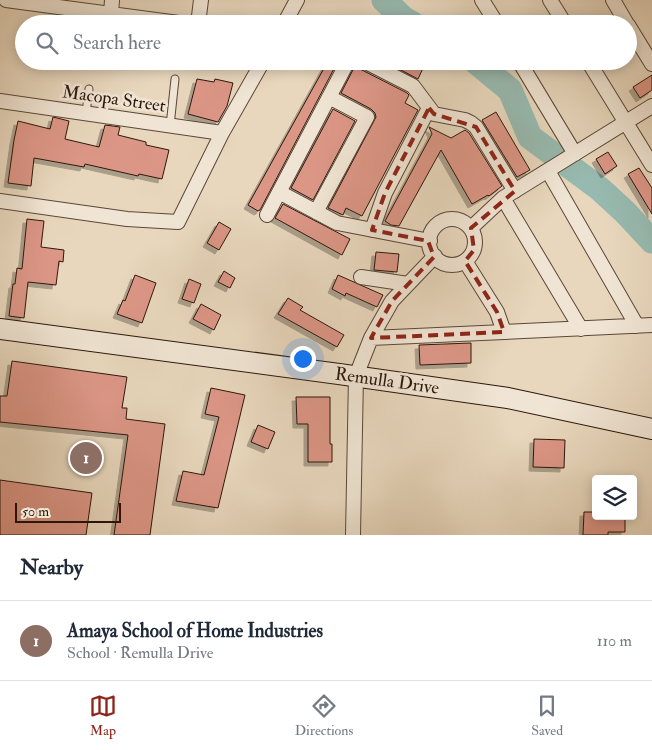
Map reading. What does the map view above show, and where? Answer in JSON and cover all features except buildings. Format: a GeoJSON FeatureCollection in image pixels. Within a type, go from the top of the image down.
{"type":"FeatureCollection","features":[{"type":"Feature","properties":{"kind":"main road","name":"Remulla Drive"},"geometry":{"type":"LineString","coordinates":[[0,329],[508,398],[652,429]]}},
{"type":"Feature","properties":{"kind":"street"},"geometry":{"type":"LineString","coordinates":[[11,0],[111,7],[146,15]]}},
{"type":"Feature","properties":{"kind":"street"},"geometry":{"type":"LineString","coordinates":[[199,15],[200,0]]}},
{"type":"Feature","properties":{"kind":"street"},"geometry":{"type":"LineString","coordinates":[[289,15],[297,0]]}},
{"type":"Feature","properties":{"kind":"street"},"geometry":{"type":"LineString","coordinates":[[482,0],[491,15]]}},
{"type":"Feature","properties":{"kind":"street"},"geometry":{"type":"LineString","coordinates":[[550,0],[559,15]]}},
{"type":"Feature","properties":{"kind":"street"},"geometry":{"type":"LineString","coordinates":[[613,0],[622,15]]}},
{"type":"Feature","properties":{"kind":"street"},"geometry":{"type":"LineString","coordinates":[[637,39],[652,64]]}},
{"type":"Feature","properties":{"kind":"street"},"geometry":{"type":"LineString","coordinates":[[0,201],[128,219],[178,222],[222,134],[258,70]]}},
{"type":"Feature","properties":{"kind":"street"},"geometry":{"type":"LineString","coordinates":[[266,215],[343,70]]}},
{"type":"Feature","properties":{"kind":"street"},"geometry":{"type":"LineString","coordinates":[[382,70],[413,86],[434,114],[465,120],[476,127],[509,195],[581,329]]}},
{"type":"Feature","properties":{"kind":"street"},"geometry":{"type":"LineString","coordinates":[[523,70],[562,162],[637,326]]}},
{"type":"Feature","properties":{"kind":"street"},"geometry":{"type":"LineString","coordinates":[[594,70],[652,165]]}},
{"type":"Feature","properties":{"kind":"street"},"geometry":{"type":"LineString","coordinates":[[316,212],[367,117],[329,97]]}},
{"type":"Feature","properties":{"kind":"street","name":"Macopa Street"},"geometry":{"type":"LineString","coordinates":[[0,101],[222,134]]}},
{"type":"Feature","properties":{"kind":"street"},"geometry":{"type":"LineString","coordinates":[[471,228],[509,195],[652,106]]}},
{"type":"Feature","properties":{"kind":"street"},"geometry":{"type":"LineString","coordinates":[[372,230],[385,193],[430,108]]}},
{"type":"Feature","properties":{"kind":"street"},"geometry":{"type":"LineString","coordinates":[[279,192],[337,223],[430,241]]}},
{"type":"Feature","properties":{"kind":"street"},"geometry":{"type":"LineString","coordinates":[[446,220],[460,220],[471,228],[475,242],[474,250],[465,261],[459,264],[446,264],[435,256],[430,246],[434,228],[446,220]]}},
{"type":"Feature","properties":{"kind":"street"},"geometry":{"type":"LineString","coordinates":[[352,535],[356,376],[371,338],[392,301],[435,256]]}},
{"type":"Feature","properties":{"kind":"street"},"geometry":{"type":"LineString","coordinates":[[465,261],[497,312],[504,332]]}},
{"type":"Feature","properties":{"kind":"street"},"geometry":{"type":"LineString","coordinates":[[361,277],[408,284]]}},
{"type":"Feature","properties":{"kind":"street"},"geometry":{"type":"LineString","coordinates":[[371,338],[652,325]]}},
{"type":"Feature","properties":{"kind":"lane"},"geometry":{"type":"LineString","coordinates":[[170,126],[175,78]]}},
{"type":"Feature","properties":{"kind":"lane"},"geometry":{"type":"LineString","coordinates":[[86,113],[89,89]]}},
{"type":"Feature","properties":{"kind":"highlighted area"},"geometry":{"type":"Polygon","coordinates":[[[429,108],[434,114],[476,127],[515,191],[471,228],[474,250],[465,261],[497,312],[504,332],[371,338],[392,301],[434,257],[428,241],[372,230],[385,193],[429,108]]]}},
{"type":"Feature","properties":{"kind":"waterway"},"geometry":{"type":"LineString","coordinates":[[384,0],[400,15]]}},
{"type":"Feature","properties":{"kind":"waterway"},"geometry":{"type":"LineString","coordinates":[[486,70],[510,90],[530,137],[600,189],[652,241]]}},
{"type":"Feature","properties":{"kind":"place","name":"Amaya School of Home Industries"},"geometry":{"type":"Point","coordinates":[86,458]}}]}
